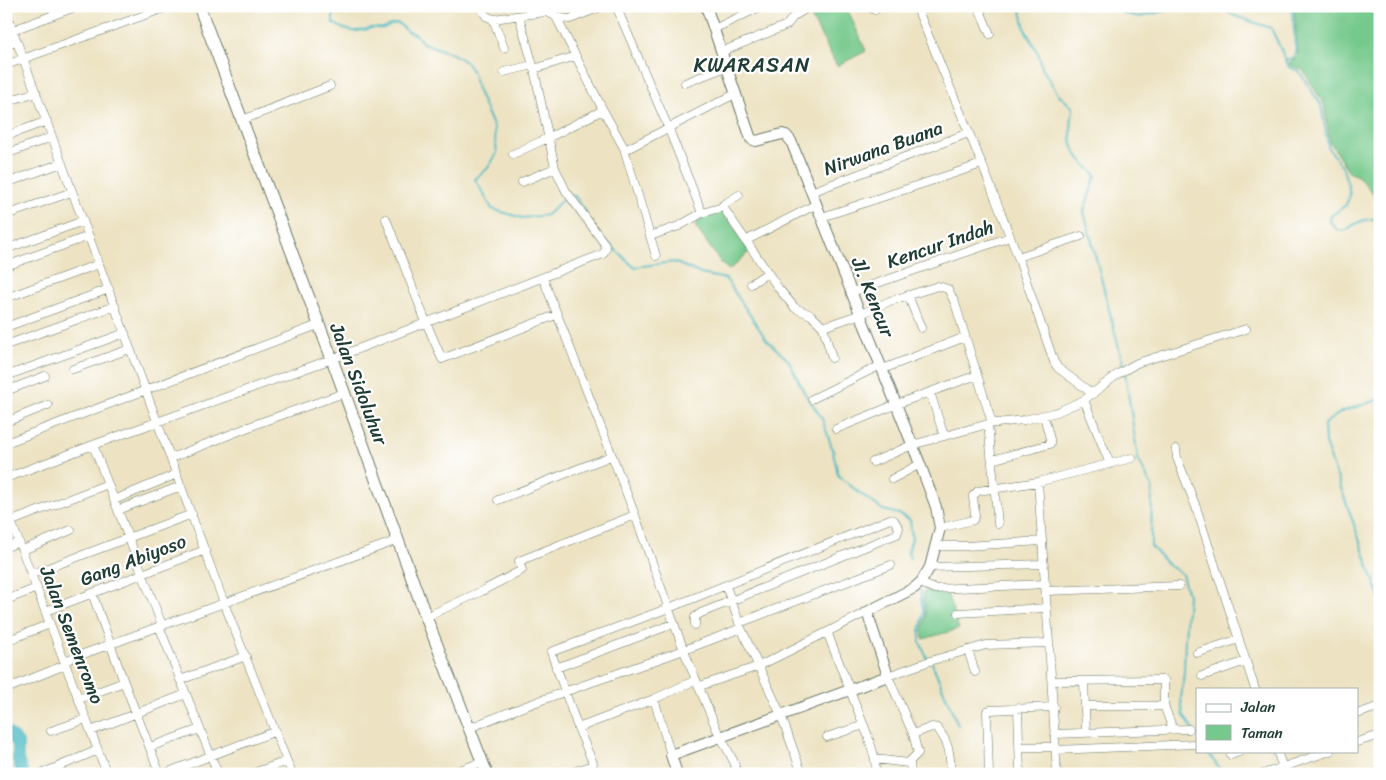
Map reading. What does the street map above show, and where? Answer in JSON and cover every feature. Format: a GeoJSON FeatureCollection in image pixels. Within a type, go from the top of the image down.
{"type":"FeatureCollection","features":[{"type":"Feature","properties":{"kind":"main road","name":"Jalan Sidoluhur"},"geometry":{"type":"LineString","coordinates":[[199,6],[332,359],[426,617],[487,774]]}},
{"type":"Feature","properties":{"kind":"street"},"geometry":{"type":"LineString","coordinates":[[13,30],[78,6]]}},
{"type":"Feature","properties":{"kind":"street"},"geometry":{"type":"LineString","coordinates":[[6,65],[170,6]]}},
{"type":"Feature","properties":{"kind":"street"},"geometry":{"type":"LineString","coordinates":[[480,6],[486,16],[492,19],[546,12],[561,18],[570,19],[603,6]]}},
{"type":"Feature","properties":{"kind":"street"},"geometry":{"type":"LineString","coordinates":[[616,6],[668,127],[702,213]]}},
{"type":"Feature","properties":{"kind":"street","name":"Jl. Kencur"},"geometry":{"type":"LineString","coordinates":[[706,6],[751,139],[756,141],[782,134],[789,139],[897,404],[936,507],[940,528],[930,567],[920,583],[910,591],[867,612]]}},
{"type":"Feature","properties":{"kind":"street"},"geometry":{"type":"LineString","coordinates":[[714,29],[762,6]]}},
{"type":"Feature","properties":{"kind":"street"},"geometry":{"type":"LineString","coordinates":[[721,52],[782,27],[810,6]]}},
{"type":"Feature","properties":{"kind":"street"},"geometry":{"type":"LineString","coordinates":[[867,6],[876,10]]}},
{"type":"Feature","properties":{"kind":"street"},"geometry":{"type":"LineString","coordinates":[[916,6],[982,164],[1018,257],[1054,362],[1063,372],[1093,394]]}},
{"type":"Feature","properties":{"kind":"street"},"geometry":{"type":"LineString","coordinates":[[978,6],[990,34]]}},
{"type":"Feature","properties":{"kind":"street"},"geometry":{"type":"LineString","coordinates":[[6,14],[89,236],[97,265],[109,289],[224,603],[292,774]]}},
{"type":"Feature","properties":{"kind":"street"},"geometry":{"type":"LineString","coordinates":[[555,15],[625,150],[656,256]]}},
{"type":"Feature","properties":{"kind":"street"},"geometry":{"type":"LineString","coordinates":[[6,478],[332,359],[543,278],[605,252],[604,243],[568,194],[555,168],[533,67],[519,16]]}},
{"type":"Feature","properties":{"kind":"street"},"geometry":{"type":"LineString","coordinates":[[492,19],[504,48]]}},
{"type":"Feature","properties":{"kind":"street"},"geometry":{"type":"LineString","coordinates":[[6,45],[17,42]]}},
{"type":"Feature","properties":{"kind":"street"},"geometry":{"type":"LineString","coordinates":[[504,72],[576,56]]}},
{"type":"Feature","properties":{"kind":"street"},"geometry":{"type":"LineString","coordinates":[[685,82],[726,66]]}},
{"type":"Feature","properties":{"kind":"street"},"geometry":{"type":"LineString","coordinates":[[242,120],[330,86]]}},
{"type":"Feature","properties":{"kind":"street"},"geometry":{"type":"LineString","coordinates":[[6,102],[36,92]]}},
{"type":"Feature","properties":{"kind":"street"},"geometry":{"type":"LineString","coordinates":[[625,150],[735,94]]}},
{"type":"Feature","properties":{"kind":"street"},"geometry":{"type":"LineString","coordinates":[[513,154],[603,110]]}},
{"type":"Feature","properties":{"kind":"street"},"geometry":{"type":"LineString","coordinates":[[6,136],[46,122]]}},
{"type":"Feature","properties":{"kind":"street","name":"Nirwana Buana"},"geometry":{"type":"LineString","coordinates":[[811,192],[966,134]]}},
{"type":"Feature","properties":{"kind":"street"},"geometry":{"type":"LineString","coordinates":[[6,154],[52,137]]}},
{"type":"Feature","properties":{"kind":"street"},"geometry":{"type":"LineString","coordinates":[[6,183],[62,163]]}},
{"type":"Feature","properties":{"kind":"street"},"geometry":{"type":"LineString","coordinates":[[822,217],[982,164]]}},
{"type":"Feature","properties":{"kind":"street"},"geometry":{"type":"LineString","coordinates":[[522,182],[555,168]]}},
{"type":"Feature","properties":{"kind":"street"},"geometry":{"type":"LineString","coordinates":[[6,215],[72,192]]}},
{"type":"Feature","properties":{"kind":"street"},"geometry":{"type":"LineString","coordinates":[[650,236],[679,226],[702,213],[722,206],[739,195]]}},
{"type":"Feature","properties":{"kind":"street"},"geometry":{"type":"LineString","coordinates":[[745,241],[817,204]]}},
{"type":"Feature","properties":{"kind":"street"},"geometry":{"type":"LineString","coordinates":[[722,206],[767,273],[795,308],[811,314],[823,328],[832,358]]}},
{"type":"Feature","properties":{"kind":"street"},"geometry":{"type":"LineString","coordinates":[[386,219],[442,359],[556,315]]}},
{"type":"Feature","properties":{"kind":"street"},"geometry":{"type":"LineString","coordinates":[[6,249],[83,221]]}},
{"type":"Feature","properties":{"kind":"street"},"geometry":{"type":"LineString","coordinates":[[6,266],[89,236]]}},
{"type":"Feature","properties":{"kind":"street"},"geometry":{"type":"LineString","coordinates":[[1018,257],[1081,236]]}},
{"type":"Feature","properties":{"kind":"street","name":"Kencur Indah"},"geometry":{"type":"LineString","coordinates":[[852,292],[1010,237]]}},
{"type":"Feature","properties":{"kind":"street"},"geometry":{"type":"LineString","coordinates":[[6,298],[97,265]]}},
{"type":"Feature","properties":{"kind":"street"},"geometry":{"type":"LineString","coordinates":[[752,284],[767,273]]}},
{"type":"Feature","properties":{"kind":"street"},"geometry":{"type":"LineString","coordinates":[[543,278],[635,515],[684,651],[721,738],[734,762],[737,774]]}},
{"type":"Feature","properties":{"kind":"street"},"geometry":{"type":"LineString","coordinates":[[823,328],[908,294],[938,286],[948,289],[955,303],[990,423],[998,524]]}},
{"type":"Feature","properties":{"kind":"street"},"geometry":{"type":"LineString","coordinates":[[6,327],[109,289]]}},
{"type":"Feature","properties":{"kind":"street"},"geometry":{"type":"LineString","coordinates":[[908,294],[921,328]]}},
{"type":"Feature","properties":{"kind":"street"},"geometry":{"type":"LineString","coordinates":[[6,345],[114,306]]}},
{"type":"Feature","properties":{"kind":"street"},"geometry":{"type":"LineString","coordinates":[[6,443],[318,325]]}},
{"type":"Feature","properties":{"kind":"street"},"geometry":{"type":"LineString","coordinates":[[872,462],[912,445],[990,423],[1044,416],[1084,400],[1118,374],[1145,360],[1246,329]]}},
{"type":"Feature","properties":{"kind":"street"},"geometry":{"type":"LineString","coordinates":[[6,376],[125,333]]}},
{"type":"Feature","properties":{"kind":"street"},"geometry":{"type":"LineString","coordinates":[[812,399],[882,367],[965,337]]}},
{"type":"Feature","properties":{"kind":"street"},"geometry":{"type":"LineString","coordinates":[[73,369],[130,348]]}},
{"type":"Feature","properties":{"kind":"street"},"geometry":{"type":"LineString","coordinates":[[836,429],[976,375]]}},
{"type":"Feature","properties":{"kind":"street"},"geometry":{"type":"LineString","coordinates":[[6,391],[45,376]]}},
{"type":"Feature","properties":{"kind":"street"},"geometry":{"type":"LineString","coordinates":[[930,392],[944,436]]}},
{"type":"Feature","properties":{"kind":"street"},"geometry":{"type":"LineString","coordinates":[[171,458],[259,423],[344,393]]}},
{"type":"Feature","properties":{"kind":"street"},"geometry":{"type":"LineString","coordinates":[[1084,400],[1110,464]]}},
{"type":"Feature","properties":{"kind":"street"},"geometry":{"type":"LineString","coordinates":[[6,422],[48,406]]}},
{"type":"Feature","properties":{"kind":"street"},"geometry":{"type":"LineString","coordinates":[[992,460],[1050,444],[1044,416]]}},
{"type":"Feature","properties":{"kind":"street"},"geometry":{"type":"LineString","coordinates":[[93,445],[180,680],[218,774]]}},
{"type":"Feature","properties":{"kind":"street"},"geometry":{"type":"LineString","coordinates":[[1176,450],[1177,458],[1196,507],[1255,688]]}},
{"type":"Feature","properties":{"kind":"street"},"geometry":{"type":"LineString","coordinates":[[498,500],[611,456]]}},
{"type":"Feature","properties":{"kind":"street"},"geometry":{"type":"LineString","coordinates":[[940,528],[973,520],[975,516],[974,493],[978,491],[1038,482],[1132,458]]}},
{"type":"Feature","properties":{"kind":"street"},"geometry":{"type":"LineString","coordinates":[[892,479],[920,464]]}},
{"type":"Feature","properties":{"kind":"street"},"geometry":{"type":"LineString","coordinates":[[114,500],[177,474]]}},
{"type":"Feature","properties":{"kind":"street"},"geometry":{"type":"LineString","coordinates":[[1038,482],[1050,643],[1057,774]]}},
{"type":"Feature","properties":{"kind":"street"},"geometry":{"type":"LineString","coordinates":[[12,521],[108,484]]}},
{"type":"Feature","properties":{"kind":"street"},"geometry":{"type":"LineString","coordinates":[[118,510],[181,486]]}},
{"type":"Feature","properties":{"kind":"street","name":"Jalan Semenromo"},"geometry":{"type":"LineString","coordinates":[[6,508],[107,774]]}},
{"type":"Feature","properties":{"kind":"street"},"geometry":{"type":"LineString","coordinates":[[32,574],[192,514]]}},
{"type":"Feature","properties":{"kind":"street"},"geometry":{"type":"LineString","coordinates":[[426,617],[522,570],[519,561],[635,515]]}},
{"type":"Feature","properties":{"kind":"street"},"geometry":{"type":"LineString","coordinates":[[568,774],[592,764],[551,652],[726,586],[890,519],[894,520],[899,528],[897,534],[697,615],[695,617],[695,625]]}},
{"type":"Feature","properties":{"kind":"street"},"geometry":{"type":"LineString","coordinates":[[23,550],[71,530]]}},
{"type":"Feature","properties":{"kind":"street"},"geometry":{"type":"LineString","coordinates":[[6,689],[110,643],[398,540]]}},
{"type":"Feature","properties":{"kind":"street"},"geometry":{"type":"LineString","coordinates":[[936,546],[1042,541]]}},
{"type":"Feature","properties":{"kind":"street"},"geometry":{"type":"LineString","coordinates":[[6,547],[19,542]]}},
{"type":"Feature","properties":{"kind":"street","name":"Gang Abiyoso"},"geometry":{"type":"LineString","coordinates":[[46,611],[205,550]]}},
{"type":"Feature","properties":{"kind":"street"},"geometry":{"type":"LineString","coordinates":[[930,567],[1044,564]]}},
{"type":"Feature","properties":{"kind":"street"},"geometry":{"type":"LineString","coordinates":[[470,728],[512,711],[684,651],[740,626],[891,565]]}},
{"type":"Feature","properties":{"kind":"street"},"geometry":{"type":"LineString","coordinates":[[920,583],[935,589],[1179,586]]}},
{"type":"Feature","properties":{"kind":"street"},"geometry":{"type":"LineString","coordinates":[[726,586],[740,626],[782,716],[802,774]]}},
{"type":"Feature","properties":{"kind":"street"},"geometry":{"type":"LineString","coordinates":[[6,600],[37,588]]}},
{"type":"Feature","properties":{"kind":"street"},"geometry":{"type":"LineString","coordinates":[[92,593],[124,682],[162,774],[276,731]]}},
{"type":"Feature","properties":{"kind":"street"},"geometry":{"type":"LineString","coordinates":[[958,613],[1047,608]]}},
{"type":"Feature","properties":{"kind":"street"},"geometry":{"type":"LineString","coordinates":[[578,728],[698,683],[759,666],[867,612],[888,676],[913,734],[918,753],[910,762],[906,763],[875,759]]}},
{"type":"Feature","properties":{"kind":"street"},"geometry":{"type":"LineString","coordinates":[[6,641],[50,624]]}},
{"type":"Feature","properties":{"kind":"street"},"geometry":{"type":"LineString","coordinates":[[556,668],[674,624]]}},
{"type":"Feature","properties":{"kind":"street"},"geometry":{"type":"LineString","coordinates":[[827,632],[864,725],[875,759],[876,774]]}},
{"type":"Feature","properties":{"kind":"street"},"geometry":{"type":"LineString","coordinates":[[1197,653],[1239,639]]}},
{"type":"Feature","properties":{"kind":"street"},"geometry":{"type":"LineString","coordinates":[[671,756],[888,676],[968,650],[993,644],[1050,643]]}},
{"type":"Feature","properties":{"kind":"street"},"geometry":{"type":"LineString","coordinates":[[968,650],[975,672]]}},
{"type":"Feature","properties":{"kind":"street"},"geometry":{"type":"LineString","coordinates":[[180,680],[246,656]]}},
{"type":"Feature","properties":{"kind":"street"},"geometry":{"type":"LineString","coordinates":[[1202,676],[1246,661]]}},
{"type":"Feature","properties":{"kind":"street"},"geometry":{"type":"LineString","coordinates":[[1052,681],[1164,680],[1164,706],[1173,729]]}},
{"type":"Feature","properties":{"kind":"street"},"geometry":{"type":"LineString","coordinates":[[79,699],[124,682]]}},
{"type":"Feature","properties":{"kind":"street"},"geometry":{"type":"LineString","coordinates":[[1084,682],[1086,733]]}},
{"type":"Feature","properties":{"kind":"street"},"geometry":{"type":"LineString","coordinates":[[91,732],[186,694]]}},
{"type":"Feature","properties":{"kind":"street"},"geometry":{"type":"LineString","coordinates":[[654,699],[677,774]]}},
{"type":"Feature","properties":{"kind":"street"},"geometry":{"type":"LineString","coordinates":[[1085,706],[1164,706]]}},
{"type":"Feature","properties":{"kind":"street"},"geometry":{"type":"LineString","coordinates":[[1358,714],[1380,706]]}},
{"type":"Feature","properties":{"kind":"street"},"geometry":{"type":"LineString","coordinates":[[989,774],[987,711],[1054,707]]}},
{"type":"Feature","properties":{"kind":"street"},"geometry":{"type":"LineString","coordinates":[[1018,708],[1020,774]]}},
{"type":"Feature","properties":{"kind":"street"},"geometry":{"type":"LineString","coordinates":[[51,731],[86,719]]}},
{"type":"Feature","properties":{"kind":"street"},"geometry":{"type":"LineString","coordinates":[[827,737],[864,725]]}},
{"type":"Feature","properties":{"kind":"street"},"geometry":{"type":"LineString","coordinates":[[913,734],[932,727],[937,728],[946,739],[950,750],[951,774]]}},
{"type":"Feature","properties":{"kind":"street"},"geometry":{"type":"LineString","coordinates":[[150,747],[200,729]]}},
{"type":"Feature","properties":{"kind":"street"},"geometry":{"type":"LineString","coordinates":[[1055,734],[1189,729]]}},
{"type":"Feature","properties":{"kind":"street"},"geometry":{"type":"LineString","coordinates":[[1358,742],[1380,735]]}},
{"type":"Feature","properties":{"kind":"street"},"geometry":{"type":"LineString","coordinates":[[1019,747],[1056,748],[1195,744]]}},
{"type":"Feature","properties":{"kind":"street"},"geometry":{"type":"LineString","coordinates":[[41,774],[98,750]]}},
{"type":"Feature","properties":{"kind":"street"},"geometry":{"type":"LineString","coordinates":[[1231,755],[1238,752]]}},
{"type":"Feature","properties":{"kind":"street"},"geometry":{"type":"LineString","coordinates":[[1277,752],[1284,770]]}},
{"type":"Feature","properties":{"kind":"street"},"geometry":{"type":"LineString","coordinates":[[1263,774],[1284,770],[1328,752]]}},
{"type":"Feature","properties":{"kind":"street"},"geometry":{"type":"LineString","coordinates":[[251,774],[287,761]]}},
{"type":"Feature","properties":{"kind":"street"},"geometry":{"type":"LineString","coordinates":[[449,774],[482,762]]}},
{"type":"Feature","properties":{"kind":"street"},"geometry":{"type":"LineString","coordinates":[[910,762],[911,774]]}},
{"type":"Feature","properties":{"kind":"street"},"geometry":{"type":"LineString","coordinates":[[825,774],[845,774]]}},
{"type":"Feature","properties":{"kind":"green space"},"geometry":{"type":"Polygon","coordinates":[[[813,6],[846,6],[866,51],[837,66],[808,11],[813,6]]]}},
{"type":"Feature","properties":{"kind":"green space"},"geometry":{"type":"Polygon","coordinates":[[[1126,6],[1162,6],[1139,12],[1126,6]]]}},
{"type":"Feature","properties":{"kind":"green space"},"geometry":{"type":"Polygon","coordinates":[[[1294,6],[1380,6],[1380,205],[1359,177],[1349,172],[1330,142],[1324,104],[1303,70],[1288,64],[1298,56],[1294,6]]]}},
{"type":"Feature","properties":{"kind":"green space"},"geometry":{"type":"Polygon","coordinates":[[[723,209],[749,252],[729,270],[722,264],[695,226],[702,216],[723,209]]]}},
{"type":"Feature","properties":{"kind":"green space"},"geometry":{"type":"Polygon","coordinates":[[[946,590],[959,629],[923,639],[922,630],[926,616],[923,592],[946,590]]]}},
{"type":"Feature","properties":{"kind":"waterway"},"geometry":{"type":"LineString","coordinates":[[340,6],[333,17],[333,23],[343,28],[360,31],[383,28],[398,23],[407,31],[416,35],[423,43],[453,54],[467,63],[473,73],[477,89],[494,128],[497,153],[488,168],[475,179],[492,209],[522,218],[547,215],[566,196]]}},
{"type":"Feature","properties":{"kind":"waterway"},"geometry":{"type":"LineString","coordinates":[[1020,6],[1025,29],[1039,55],[1042,68],[1058,94],[1073,108],[1071,138],[1075,152],[1096,175],[1084,211],[1124,368]]}},
{"type":"Feature","properties":{"kind":"waterway"},"geometry":{"type":"LineString","coordinates":[[1118,6],[1123,13],[1139,17],[1184,6]]}},
{"type":"Feature","properties":{"kind":"waterway"},"geometry":{"type":"LineString","coordinates":[[1217,6],[1235,16],[1271,28],[1289,67],[1299,71],[1321,105],[1329,149],[1342,166],[1350,195],[1346,205],[1331,216],[1330,222],[1338,230],[1344,231],[1365,220],[1380,219]]}},
{"type":"Feature","properties":{"kind":"waterway"},"geometry":{"type":"LineString","coordinates":[[1285,61],[1293,58],[1296,54],[1292,6]]}},
{"type":"Feature","properties":{"kind":"waterway"},"geometry":{"type":"LineString","coordinates":[[572,195],[576,197],[586,212]]}},
{"type":"Feature","properties":{"kind":"waterway"},"geometry":{"type":"LineString","coordinates":[[606,241],[634,267],[674,262],[701,274],[726,279],[766,339],[789,361],[805,394],[822,418],[833,451],[838,475],[883,510],[899,514],[910,520],[912,538],[908,553],[910,558]]}},
{"type":"Feature","properties":{"kind":"waterway"},"geometry":{"type":"LineString","coordinates":[[1125,372],[1138,459],[1152,487],[1151,546],[1167,564],[1182,574],[1188,595],[1181,699],[1183,714],[1196,734]]}},
{"type":"Feature","properties":{"kind":"waterway"},"geometry":{"type":"LineString","coordinates":[[1380,399],[1341,412],[1324,424],[1325,443],[1380,598]]}},
{"type":"Feature","properties":{"kind":"waterway"},"geometry":{"type":"LineString","coordinates":[[920,590],[924,614],[920,630],[920,642],[927,658],[930,659]]}},
{"type":"Feature","properties":{"kind":"waterway"},"geometry":{"type":"LineString","coordinates":[[932,663],[958,725]]}},
{"type":"Feature","properties":{"kind":"waterway"},"geometry":{"type":"LineString","coordinates":[[6,731],[18,743],[18,760],[23,774]]}},
{"type":"Feature","properties":{"kind":"waterway"},"geometry":{"type":"LineString","coordinates":[[1208,752],[1223,774]]}},
{"type":"Feature","properties":{"kind":"district","name":"KWARASAN"},"geometry":{"type":"Point","coordinates":[752,65]}}]}
